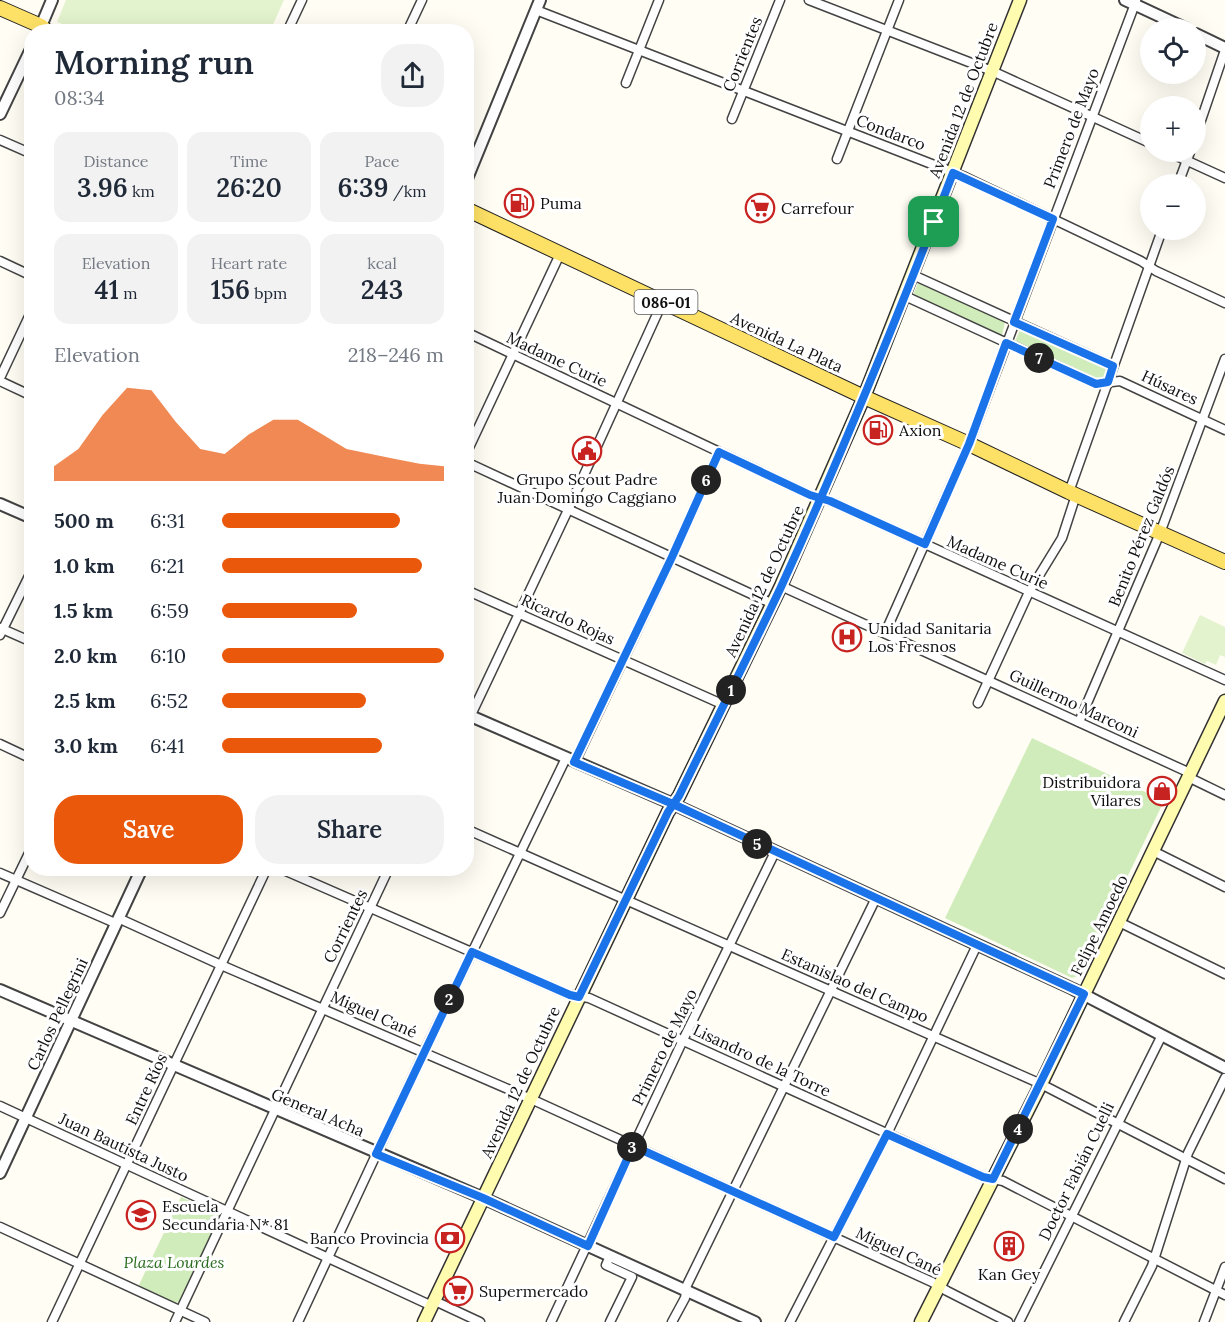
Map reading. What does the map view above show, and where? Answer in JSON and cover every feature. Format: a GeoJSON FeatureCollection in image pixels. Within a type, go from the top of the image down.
{"type":"FeatureCollection","features":[{"type":"Feature","properties":{"kind":"main road","name":"Avenida 12 de Octubre"},"geometry":{"type":"LineString","coordinates":[[424,1322],[626,899],[781,586],[864,397],[1020,0]]}},
{"type":"Feature","properties":{"kind":"main road"},"geometry":{"type":"LineString","coordinates":[[0,8],[30,24]]}},
{"type":"Feature","properties":{"kind":"main road"},"geometry":{"type":"LineString","coordinates":[[0,16],[24,24]]}},
{"type":"Feature","properties":{"kind":"main road","name":"Avenida La Plata"},"geometry":{"type":"LineString","coordinates":[[474,213],[864,397],[1225,562]]}},
{"type":"Feature","properties":{"kind":"main road","name":"Felipe Amoedo"},"geometry":{"type":"LineString","coordinates":[[921,1322],[1041,1084],[1225,701]]}},
{"type":"Feature","properties":{"kind":"street"},"geometry":{"type":"LineString","coordinates":[[43,24],[52,0]]}},
{"type":"Feature","properties":{"kind":"street"},"geometry":{"type":"LineString","coordinates":[[291,24],[302,0]]}},
{"type":"Feature","properties":{"kind":"street"},"geometry":{"type":"LineString","coordinates":[[412,24],[422,0]]}},
{"type":"Feature","properties":{"kind":"street"},"geometry":{"type":"LineString","coordinates":[[626,83],[659,0]]}},
{"type":"Feature","properties":{"kind":"street","name":"Corrientes"},"geometry":{"type":"LineString","coordinates":[[732,119],[780,0]]}},
{"type":"Feature","properties":{"kind":"street"},"geometry":{"type":"LineString","coordinates":[[808,0],[992,71],[1140,138]]}},
{"type":"Feature","properties":{"kind":"street"},"geometry":{"type":"LineString","coordinates":[[837,159],[899,0]]}},
{"type":"Feature","properties":{"kind":"street"},"geometry":{"type":"LineString","coordinates":[[1132,1],[1165,18]]}},
{"type":"Feature","properties":{"kind":"street","name":"Primero de Mayo"},"geometry":{"type":"LineString","coordinates":[[885,633],[969,444],[1092,116],[1132,1]]}},
{"type":"Feature","properties":{"kind":"street"},"geometry":{"type":"LineString","coordinates":[[474,161],[537,3]]}},
{"type":"Feature","properties":{"kind":"street","name":"Condarco"},"geometry":{"type":"LineString","coordinates":[[537,3],[639,51],[953,173],[1225,303]]}},
{"type":"Feature","properties":{"kind":"street"},"geometry":{"type":"LineString","coordinates":[[1206,39],[1225,49],[1206,105]]}},
{"type":"Feature","properties":{"kind":"street"},"geometry":{"type":"LineString","coordinates":[[0,114],[24,64]]}},
{"type":"Feature","properties":{"kind":"street"},"geometry":{"type":"LineString","coordinates":[[0,140],[24,150]]}},
{"type":"Feature","properties":{"kind":"street"},"geometry":{"type":"LineString","coordinates":[[1198,162],[1225,178]]}},
{"type":"Feature","properties":{"kind":"street"},"geometry":{"type":"LineString","coordinates":[[978,703],[1029,592],[1062,538],[1072,493],[1113,366],[1158,240]]}},
{"type":"Feature","properties":{"kind":"street"},"geometry":{"type":"LineString","coordinates":[[474,438],[561,252]]}},
{"type":"Feature","properties":{"kind":"street"},"geometry":{"type":"LineString","coordinates":[[0,261],[24,272]]}},
{"type":"Feature","properties":{"kind":"street"},"geometry":{"type":"LineString","coordinates":[[913,275],[1113,366]]}},
{"type":"Feature","properties":{"kind":"street","name":"Húsares"},"geometry":{"type":"LineString","coordinates":[[904,296],[1096,384],[1120,381],[1225,429]]}},
{"type":"Feature","properties":{"kind":"street"},"geometry":{"type":"LineString","coordinates":[[474,705],[520,613],[663,301]]}},
{"type":"Feature","properties":{"kind":"street"},"geometry":{"type":"LineString","coordinates":[[24,328],[0,380],[24,392]]}},
{"type":"Feature","properties":{"kind":"street","name":"Madame Curie"},"geometry":{"type":"LineString","coordinates":[[474,336],[810,495],[925,544],[1225,680]]}},
{"type":"Feature","properties":{"kind":"street","name":"Benito Pérez Galdós"},"geometry":{"type":"LineString","coordinates":[[1079,722],[1160,533],[1225,359]]}},
{"type":"Feature","properties":{"kind":"street"},"geometry":{"type":"LineString","coordinates":[[298,1322],[519,852],[622,660],[719,452]]}},
{"type":"Feature","properties":{"kind":"street"},"geometry":{"type":"LineString","coordinates":[[474,466],[773,603]]}},
{"type":"Feature","properties":{"kind":"street"},"geometry":{"type":"LineString","coordinates":[[0,504],[24,514]]}},
{"type":"Feature","properties":{"kind":"street"},"geometry":{"type":"LineString","coordinates":[[24,586],[1,631],[24,639]]}},
{"type":"Feature","properties":{"kind":"street","name":"Guillermo Marconi"},"geometry":{"type":"LineString","coordinates":[[781,586],[1079,722],[1225,795]]}},
{"type":"Feature","properties":{"kind":"street","name":"Ricardo Rojas"},"geometry":{"type":"LineString","coordinates":[[474,593],[724,705]]}},
{"type":"Feature","properties":{"kind":"street"},"geometry":{"type":"LineString","coordinates":[[474,717],[673,804],[1084,994],[1225,1068]]}},
{"type":"Feature","properties":{"kind":"street"},"geometry":{"type":"LineString","coordinates":[[0,744],[24,755]]}},
{"type":"Feature","properties":{"kind":"street","name":"Estanislao del Campo"},"geometry":{"type":"LineString","coordinates":[[474,832],[1041,1084],[1225,1179]]}},
{"type":"Feature","properties":{"kind":"street"},"geometry":{"type":"LineString","coordinates":[[1153,851],[1225,887]]}},
{"type":"Feature","properties":{"kind":"street","name":"Primero de Mayo"},"geometry":{"type":"LineString","coordinates":[[551,1322],[683,1040],[775,852]]}},
{"type":"Feature","properties":{"kind":"street"},"geometry":{"type":"LineString","coordinates":[[0,913],[24,864]]}},
{"type":"Feature","properties":{"kind":"street","name":"Miguel Cané"},"geometry":{"type":"LineString","coordinates":[[0,873],[221,964],[531,1099],[939,1286],[1008,1322]]}},
{"type":"Feature","properties":{"kind":"street","name":"Carlos Pellegrini"},"geometry":{"type":"LineString","coordinates":[[0,1173],[138,876]]}},
{"type":"Feature","properties":{"kind":"street","name":"Entre Ríos"},"geometry":{"type":"LineString","coordinates":[[52,1322],[263,876]]}},
{"type":"Feature","properties":{"kind":"street","name":"Lisandro de la Torre"},"geometry":{"type":"LineString","coordinates":[[297,876],[570,995],[590,998],[983,1177],[1003,1181],[1225,1295]]}},
{"type":"Feature","properties":{"kind":"street","name":"Corrientes"},"geometry":{"type":"LineString","coordinates":[[175,1322],[385,876]]}},
{"type":"Feature","properties":{"kind":"street"},"geometry":{"type":"LineString","coordinates":[[672,1322],[687,1285],[876,898]]}},
{"type":"Feature","properties":{"kind":"street"},"geometry":{"type":"LineString","coordinates":[[1119,922],[1225,974],[1225,979]]}},
{"type":"Feature","properties":{"kind":"street"},"geometry":{"type":"LineString","coordinates":[[790,1322],[887,1134],[977,945]]}},
{"type":"Feature","properties":{"kind":"street","name":"General Acha"},"geometry":{"type":"LineString","coordinates":[[0,990],[376,1154],[483,1198],[755,1322]]}},
{"type":"Feature","properties":{"kind":"street","name":"Doctor Fabián Cuelli"},"geometry":{"type":"LineString","coordinates":[[1019,1322],[1162,1035]]}},
{"type":"Feature","properties":{"kind":"street"},"geometry":{"type":"LineString","coordinates":[[1125,1322],[1155,1259],[1186,1159],[1225,1078]]}},
{"type":"Feature","properties":{"kind":"street","name":"Juan Bautista Justo"},"geometry":{"type":"LineString","coordinates":[[0,1106],[327,1258],[480,1322]]}},
{"type":"Feature","properties":{"kind":"street"},"geometry":{"type":"LineString","coordinates":[[0,1227],[205,1322]]}},
{"type":"Feature","properties":{"kind":"street"},"geometry":{"type":"LineString","coordinates":[[610,1256],[606,1265],[632,1277],[610,1322]]}},
{"type":"Feature","properties":{"kind":"street"},"geometry":{"type":"LineString","coordinates":[[1204,1322],[1225,1267]]}},
{"type":"Feature","properties":{"kind":"green space"},"geometry":{"type":"Polygon","coordinates":[[[66,0],[284,0],[273,24],[62,24],[57,22],[66,0]]]}},
{"type":"Feature","properties":{"kind":"green space"},"geometry":{"type":"Polygon","coordinates":[[[918,283],[1005,322],[1002,335],[913,295],[918,283]]]}},
{"type":"Feature","properties":{"kind":"green space"},"geometry":{"type":"Polygon","coordinates":[[[1020,330],[1107,368],[1104,382],[1015,341],[1020,330]]]}},
{"type":"Feature","properties":{"kind":"green space"},"geometry":{"type":"Polygon","coordinates":[[[1200,615],[1225,627],[1225,657],[1220,655],[1216,665],[1207,661],[1205,664],[1182,653],[1200,615]]]}},
{"type":"Feature","properties":{"kind":"green space"},"geometry":{"type":"Polygon","coordinates":[[[1032,738],[1164,801],[1080,975],[1072,978],[945,918],[1032,738]]]}},
{"type":"Feature","properties":{"kind":"green space","name":"Plaza Lourdes"},"geometry":{"type":"Polygon","coordinates":[[[181,1197],[221,1215],[181,1301],[173,1304],[138,1287],[181,1197]]]}},
{"type":"Feature","properties":{"kind":"place","name":"Puma"},"geometry":{"type":"Point","coordinates":[519,203]}},
{"type":"Feature","properties":{"kind":"place","name":"Carrefour"},"geometry":{"type":"Point","coordinates":[760,208]}},
{"type":"Feature","properties":{"kind":"place","name":"Axion"},"geometry":{"type":"Point","coordinates":[878,430]}},
{"type":"Feature","properties":{"kind":"place","name":"Grupo Scout Padre Juan Domingo Caggiano"},"geometry":{"type":"Point","coordinates":[587,451]}},
{"type":"Feature","properties":{"kind":"place","name":"Unidad Sanitaria Los Fresnos"},"geometry":{"type":"Point","coordinates":[847,637]}},
{"type":"Feature","properties":{"kind":"place","name":"Distribuidora Vilares"},"geometry":{"type":"Point","coordinates":[1162,791]}},
{"type":"Feature","properties":{"kind":"place","name":"Escuela Secundaria N* 81"},"geometry":{"type":"Point","coordinates":[141,1215]}},
{"type":"Feature","properties":{"kind":"place","name":"Banco Provincia"},"geometry":{"type":"Point","coordinates":[450,1238]}},
{"type":"Feature","properties":{"kind":"place","name":"Kan Gey"},"geometry":{"type":"Point","coordinates":[1009,1246]}},
{"type":"Feature","properties":{"kind":"place","name":"Supermercado"},"geometry":{"type":"Point","coordinates":[458,1291]}},
{"type":"Feature","properties":{"kind":"route"},"geometry":{"type":"LineString","coordinates":[[934,222],[864,397],[820,498],[781,586],[679,796],[673,804],[668,812],[579,997],[472,952],[376,1154],[483,1198],[588,1246],[633,1146],[834,1237],[887,1134],[983,1177],[993,1179],[1084,994],[673,804],[574,762],[672,557],[719,452],[810,495],[820,498],[830,501],[925,544],[969,444],[1006,343],[1096,384],[1108,382],[1113,366],[1014,322],[1053,219],[953,173],[934,222]]}}]}
